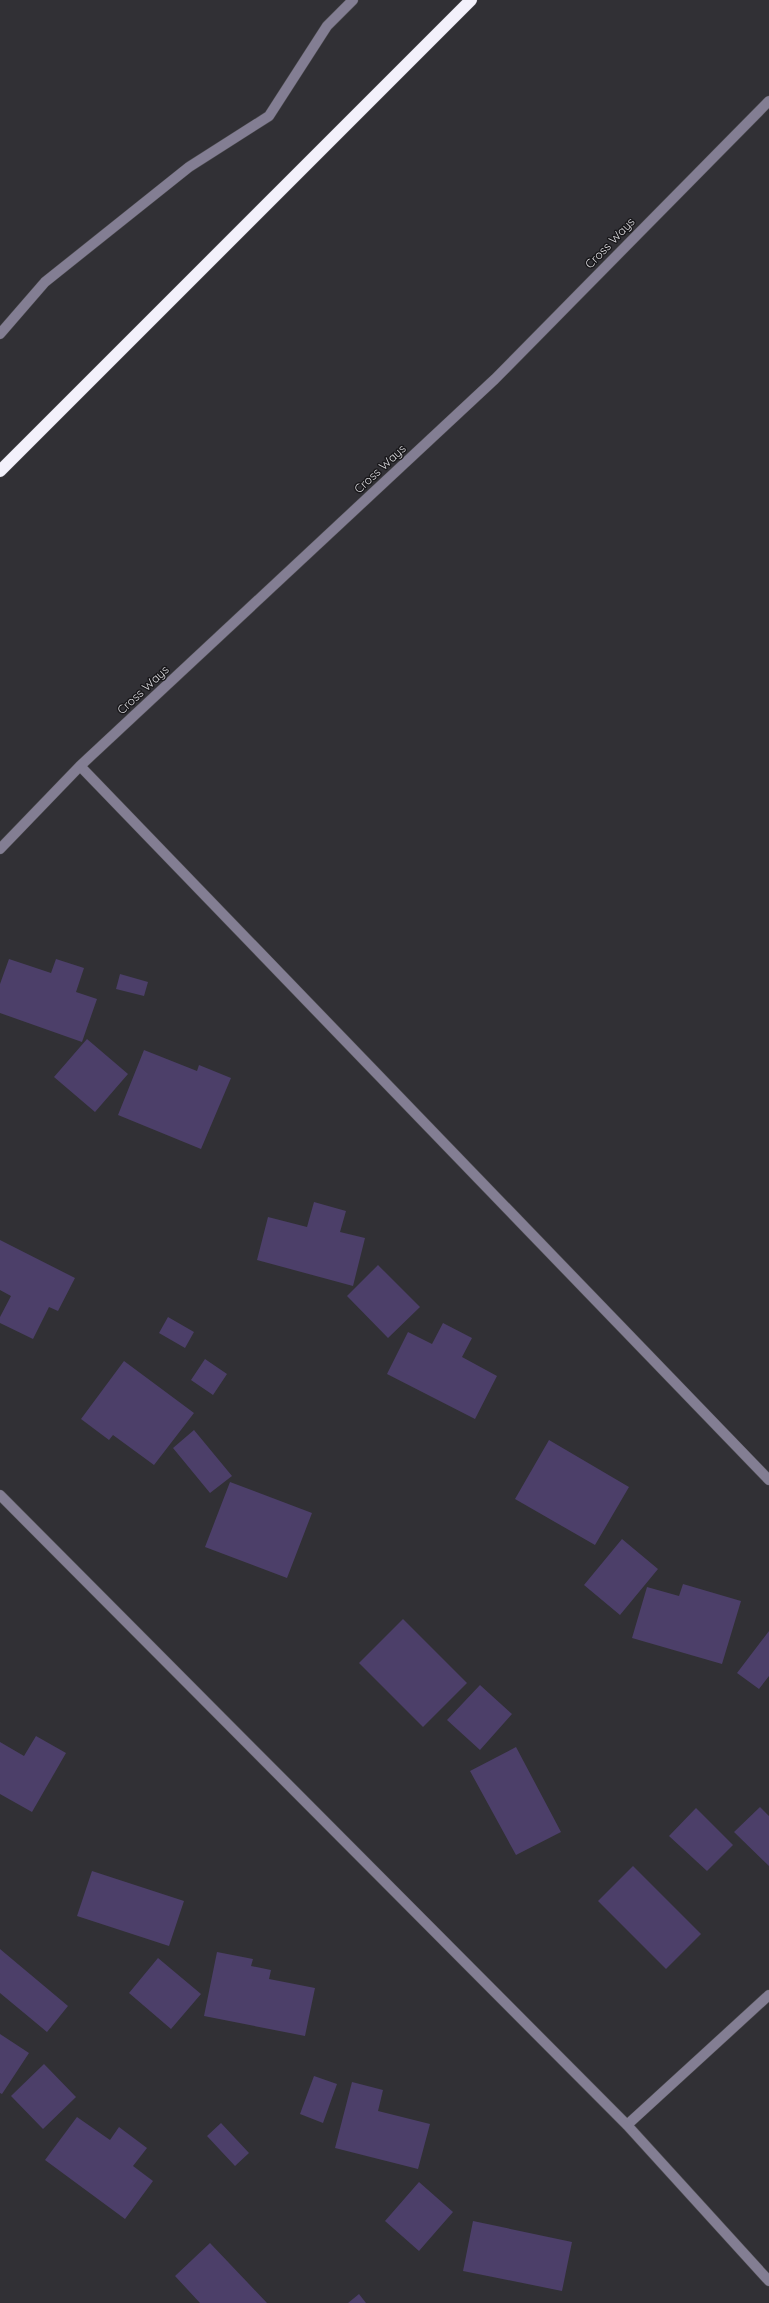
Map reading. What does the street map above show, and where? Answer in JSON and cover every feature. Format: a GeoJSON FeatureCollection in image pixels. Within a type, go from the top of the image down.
{"type":"FeatureCollection","features":[{"type":"Feature","properties":{"kind":"highway"},"geometry":{"type":"LineString","coordinates":[[0,471],[471,0]]}},
{"type":"Feature","properties":{"kind":"street"},"geometry":{"type":"LineString","coordinates":[[0,334],[45,282],[189,167],[269,116],[327,26],[353,0]]}},
{"type":"Feature","properties":{"kind":"street","name":"Cross Ways"},"geometry":{"type":"LineString","coordinates":[[0,849],[80,766],[495,379],[769,101]]}},
{"type":"Feature","properties":{"kind":"street"},"geometry":{"type":"LineString","coordinates":[[80,766],[769,1480]]}},
{"type":"Feature","properties":{"kind":"street"},"geometry":{"type":"LineString","coordinates":[[0,1495],[628,2125],[769,2281]]}},
{"type":"Feature","properties":{"kind":"street"},"geometry":{"type":"LineString","coordinates":[[628,2125],[769,1995]]}},
{"type":"Feature","properties":{"kind":"building"},"geometry":{"type":"Polygon","coordinates":[[[9,959],[51,973],[56,959],[84,968],[76,992],[97,999],[82,1042],[0,1013],[0,984],[9,959]]]}},
{"type":"Feature","properties":{"kind":"building"},"geometry":{"type":"Polygon","coordinates":[[[120,974],[148,982],[144,996],[116,989],[120,974]]]}},
{"type":"Feature","properties":{"kind":"building"},"geometry":{"type":"Polygon","coordinates":[[[87,1039],[128,1074],[95,1112],[54,1077],[87,1039]]]}},
{"type":"Feature","properties":{"kind":"building"},"geometry":{"type":"Polygon","coordinates":[[[144,1050],[197,1071],[199,1065],[231,1078],[201,1149],[118,1115],[144,1050]]]}},
{"type":"Feature","properties":{"kind":"building"},"geometry":{"type":"Polygon","coordinates":[[[314,1202],[346,1211],[340,1232],[365,1238],[353,1286],[257,1260],[268,1217],[307,1227],[314,1202]]]}},
{"type":"Feature","properties":{"kind":"building"},"geometry":{"type":"Polygon","coordinates":[[[0,1240],[75,1278],[58,1311],[49,1307],[33,1339],[0,1323],[0,1317],[11,1296],[0,1290],[0,1240]]]}},
{"type":"Feature","properties":{"kind":"building"},"geometry":{"type":"Polygon","coordinates":[[[378,1265],[420,1307],[388,1338],[347,1296],[378,1265]]]}},
{"type":"Feature","properties":{"kind":"building"},"geometry":{"type":"Polygon","coordinates":[[[168,1317],[194,1332],[185,1348],[159,1333],[168,1317]]]}},
{"type":"Feature","properties":{"kind":"building"},"geometry":{"type":"Polygon","coordinates":[[[443,1323],[472,1338],[462,1357],[497,1376],[475,1419],[387,1374],[408,1332],[432,1344],[443,1323]]]}},
{"type":"Feature","properties":{"kind":"building"},"geometry":{"type":"Polygon","coordinates":[[[205,1359],[227,1374],[213,1395],[191,1380],[205,1359]]]}},
{"type":"Feature","properties":{"kind":"building"},"geometry":{"type":"Polygon","coordinates":[[[124,1361],[194,1413],[154,1465],[113,1435],[109,1440],[81,1419],[124,1361]]]}},
{"type":"Feature","properties":{"kind":"building"},"geometry":{"type":"Polygon","coordinates":[[[194,1430],[232,1476],[210,1493],[173,1448],[194,1430]]]}},
{"type":"Feature","properties":{"kind":"building"},"geometry":{"type":"Polygon","coordinates":[[[549,1440],[629,1487],[595,1545],[515,1499],[549,1440]]]}},
{"type":"Feature","properties":{"kind":"building"},"geometry":{"type":"Polygon","coordinates":[[[230,1482],[312,1513],[287,1578],[205,1547],[230,1482]]]}},
{"type":"Feature","properties":{"kind":"building"},"geometry":{"type":"Polygon","coordinates":[[[622,1539],[658,1569],[620,1615],[584,1585],[622,1539]]]}},
{"type":"Feature","properties":{"kind":"building"},"geometry":{"type":"Polygon","coordinates":[[[683,1584],[741,1601],[722,1664],[632,1638],[647,1587],[679,1596],[683,1584]]]}},
{"type":"Feature","properties":{"kind":"building"},"geometry":{"type":"Polygon","coordinates":[[[403,1619],[467,1683],[423,1727],[359,1663],[403,1619]]]}},
{"type":"Feature","properties":{"kind":"building"},"geometry":{"type":"Polygon","coordinates":[[[769,1631],[769,1676],[759,1689],[737,1673],[769,1631]]]}},
{"type":"Feature","properties":{"kind":"building"},"geometry":{"type":"Polygon","coordinates":[[[480,1685],[512,1714],[480,1750],[447,1720],[480,1685]]]}},
{"type":"Feature","properties":{"kind":"building"},"geometry":{"type":"Polygon","coordinates":[[[36,1736],[66,1753],[32,1812],[0,1794],[0,1742],[24,1756],[36,1736]]]}},
{"type":"Feature","properties":{"kind":"building"},"geometry":{"type":"Polygon","coordinates":[[[516,1747],[561,1832],[516,1855],[470,1771],[516,1747]]]}},
{"type":"Feature","properties":{"kind":"building"},"geometry":{"type":"Polygon","coordinates":[[[760,1807],[769,1816],[769,1866],[734,1832],[760,1807]]]}},
{"type":"Feature","properties":{"kind":"building"},"geometry":{"type":"Polygon","coordinates":[[[696,1808],[733,1845],[707,1871],[669,1836],[696,1808]]]}},
{"type":"Feature","properties":{"kind":"building"},"geometry":{"type":"Polygon","coordinates":[[[633,1866],[701,1934],[666,1969],[598,1901],[633,1866]]]}},
{"type":"Feature","properties":{"kind":"building"},"geometry":{"type":"Polygon","coordinates":[[[92,1871],[184,1901],[169,1946],[77,1916],[92,1871]]]}},
{"type":"Feature","properties":{"kind":"building"},"geometry":{"type":"Polygon","coordinates":[[[0,1949],[68,2006],[47,2032],[0,1993],[0,1949]]]}},
{"type":"Feature","properties":{"kind":"building"},"geometry":{"type":"Polygon","coordinates":[[[217,1952],[253,1959],[251,1966],[271,1970],[269,1979],[315,1988],[305,2036],[204,2016],[217,1952]]]}},
{"type":"Feature","properties":{"kind":"building"},"geometry":{"type":"Polygon","coordinates":[[[158,1958],[201,1994],[171,2029],[129,1993],[158,1958]]]}},
{"type":"Feature","properties":{"kind":"building"},"geometry":{"type":"Polygon","coordinates":[[[0,2034],[29,2053],[2,2094],[0,2093],[0,2034]]]}},
{"type":"Feature","properties":{"kind":"building"},"geometry":{"type":"Polygon","coordinates":[[[44,2064],[76,2097],[43,2129],[11,2096],[44,2064]]]}},
{"type":"Feature","properties":{"kind":"building"},"geometry":{"type":"Polygon","coordinates":[[[314,2076],[337,2084],[323,2123],[300,2114],[314,2076]]]}},
{"type":"Feature","properties":{"kind":"building"},"geometry":{"type":"Polygon","coordinates":[[[352,2082],[383,2090],[378,2111],[430,2124],[418,2169],[335,2148],[352,2082]]]}},
{"type":"Feature","properties":{"kind":"building"},"geometry":{"type":"Polygon","coordinates":[[[77,2117],[110,2140],[119,2127],[147,2148],[133,2166],[153,2181],[125,2219],[45,2160],[77,2117]]]}},
{"type":"Feature","properties":{"kind":"building"},"geometry":{"type":"Polygon","coordinates":[[[221,2123],[249,2153],[235,2166],[207,2136],[221,2123]]]}},
{"type":"Feature","properties":{"kind":"building"},"geometry":{"type":"Polygon","coordinates":[[[419,2182],[453,2212],[419,2251],[385,2221],[419,2182]]]}},
{"type":"Feature","properties":{"kind":"building"},"geometry":{"type":"Polygon","coordinates":[[[473,2221],[572,2242],[562,2291],[463,2271],[473,2221]]]}},
{"type":"Feature","properties":{"kind":"building"},"geometry":{"type":"Polygon","coordinates":[[[210,2243],[267,2303],[200,2303],[175,2276],[210,2243]]]}},
{"type":"Feature","properties":{"kind":"building"},"geometry":{"type":"Polygon","coordinates":[[[359,2294],[366,2303],[348,2303],[359,2294]]]}}]}
